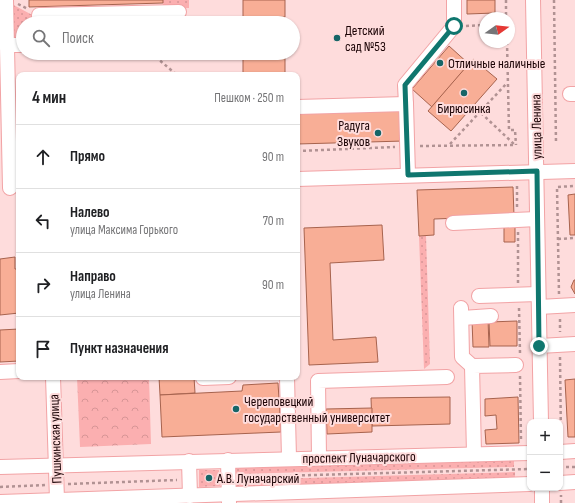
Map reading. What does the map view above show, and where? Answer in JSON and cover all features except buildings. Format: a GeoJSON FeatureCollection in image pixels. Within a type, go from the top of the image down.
{"type":"FeatureCollection","features":[{"type":"Feature","properties":{"kind":"street"},"geometry":{"type":"LineString","coordinates":[[408,175],[405,85],[454,26],[454,0]]}},
{"type":"Feature","properties":{"kind":"street","name":"улица Ленина"},"geometry":{"type":"LineString","coordinates":[[533,0],[540,419]]}},
{"type":"Feature","properties":{"kind":"street"},"geometry":{"type":"LineString","coordinates":[[10,188],[13,108],[6,45],[11,2]]}},
{"type":"Feature","properties":{"kind":"street"},"geometry":{"type":"LineString","coordinates":[[99,16],[179,12]]}},
{"type":"Feature","properties":{"kind":"street"},"geometry":{"type":"LineString","coordinates":[[6,45],[16,45]]}},
{"type":"Feature","properties":{"kind":"street"},"geometry":{"type":"LineString","coordinates":[[300,107],[406,104]]}},
{"type":"Feature","properties":{"kind":"street"},"geometry":{"type":"LineString","coordinates":[[300,178],[575,171]]}},
{"type":"Feature","properties":{"kind":"street"},"geometry":{"type":"LineString","coordinates":[[453,223],[537,219]]}},
{"type":"Feature","properties":{"kind":"street"},"geometry":{"type":"LineString","coordinates":[[480,296],[518,295],[559,306],[575,305]]}},
{"type":"Feature","properties":{"kind":"street"},"geometry":{"type":"LineString","coordinates":[[491,316],[462,313],[462,357],[472,366],[518,364]]}},
{"type":"Feature","properties":{"kind":"street"},"geometry":{"type":"LineString","coordinates":[[539,346],[575,344]]}},
{"type":"Feature","properties":{"kind":"street"},"geometry":{"type":"LineString","coordinates":[[472,366],[474,454]]}},
{"type":"Feature","properties":{"kind":"street"},"geometry":{"type":"LineString","coordinates":[[0,372],[16,371]]}},
{"type":"Feature","properties":{"kind":"street"},"geometry":{"type":"LineString","coordinates":[[319,458],[318,381],[447,377]]}},
{"type":"Feature","properties":{"kind":"street","name":"Пушкинская улица"},"geometry":{"type":"LineString","coordinates":[[53,380],[57,500]]}},
{"type":"Feature","properties":{"kind":"street"},"geometry":{"type":"LineString","coordinates":[[287,380],[289,458]]}},
{"type":"Feature","properties":{"kind":"street"},"geometry":{"type":"LineString","coordinates":[[563,452],[575,451]]}},
{"type":"Feature","properties":{"kind":"street","name":"проспект Луначарского"},"geometry":{"type":"LineString","coordinates":[[0,468],[289,458],[526,453]]}},
{"type":"Feature","properties":{"kind":"street"},"geometry":{"type":"LineString","coordinates":[[228,460],[229,499]]}},
{"type":"Feature","properties":{"kind":"street"},"geometry":{"type":"LineString","coordinates":[[189,461],[190,496]]}},
{"type":"Feature","properties":{"kind":"street"},"geometry":{"type":"LineString","coordinates":[[563,483],[575,482]]}},
{"type":"Feature","properties":{"kind":"street"},"geometry":{"type":"LineString","coordinates":[[0,502],[190,496],[229,499],[527,484]]}},
{"type":"Feature","properties":{"kind":"street"},"geometry":{"type":"LineString","coordinates":[[542,491],[542,503]]}},
{"type":"Feature","properties":{"kind":"path"},"geometry":{"type":"LineString","coordinates":[[506,0],[506,12]]}},
{"type":"Feature","properties":{"kind":"path"},"geometry":{"type":"LineString","coordinates":[[554,0],[556,143]]}},
{"type":"Feature","properties":{"kind":"path"},"geometry":{"type":"LineString","coordinates":[[11,2],[34,16]]}},
{"type":"Feature","properties":{"kind":"path"},"geometry":{"type":"LineString","coordinates":[[454,26],[479,25]]}},
{"type":"Feature","properties":{"kind":"path"},"geometry":{"type":"LineString","coordinates":[[481,113],[516,145],[515,130],[509,130],[507,48]]}},
{"type":"Feature","properties":{"kind":"path"},"geometry":{"type":"LineString","coordinates":[[159,60],[173,72]]}},
{"type":"Feature","properties":{"kind":"path"},"geometry":{"type":"LineString","coordinates":[[450,144],[508,83]]}},
{"type":"Feature","properties":{"kind":"path"},"geometry":{"type":"LineString","coordinates":[[560,419],[557,187],[575,186]]}},
{"type":"Feature","properties":{"kind":"path"},"geometry":{"type":"LineString","coordinates":[[517,187],[518,364],[526,453],[522,469]]}},
{"type":"Feature","properties":{"kind":"path"},"geometry":{"type":"LineString","coordinates":[[558,239],[575,238]]}},
{"type":"Feature","properties":{"kind":"path"},"geometry":{"type":"LineString","coordinates":[[563,467],[575,467]]}},
{"type":"Feature","properties":{"kind":"path"},"geometry":{"type":"LineString","coordinates":[[229,477],[527,468]]}},
{"type":"Feature","properties":{"kind":"path"},"geometry":{"type":"LineString","coordinates":[[0,487],[189,480]]}},
{"type":"Feature","properties":{"kind":"green space"},"geometry":{"type":"Polygon","coordinates":[[[163,0],[189,0],[189,8],[163,9],[163,0]]]}},
{"type":"Feature","properties":{"kind":"green space"},"geometry":{"type":"Polygon","coordinates":[[[8,2],[34,16],[16,16],[16,42],[9,42],[8,2]]]}},
{"type":"Feature","properties":{"kind":"green space"},"geometry":{"type":"Polygon","coordinates":[[[11,112],[16,112],[16,157],[12,157],[11,112]]]}},
{"type":"Feature","properties":{"kind":"green space"},"geometry":{"type":"Polygon","coordinates":[[[419,236],[426,236],[430,364],[424,369],[419,236]]]}},
{"type":"Feature","properties":{"kind":"green space"},"geometry":{"type":"Polygon","coordinates":[[[77,380],[149,380],[151,444],[80,447],[77,380]]]}},
{"type":"Feature","properties":{"kind":"green space"},"geometry":{"type":"Polygon","coordinates":[[[514,458],[514,467],[234,474],[234,464],[514,458]]]}},
{"type":"Feature","properties":{"kind":"green space"},"geometry":{"type":"Polygon","coordinates":[[[199,470],[219,470],[220,486],[199,487],[199,470]]]}},
{"type":"Feature","properties":{"kind":"green space"},"geometry":{"type":"Polygon","coordinates":[[[515,472],[515,480],[234,489],[233,480],[515,472]]]}},
{"type":"Feature","properties":{"kind":"place","name":"Детский сад №53"},"geometry":{"type":"Point","coordinates":[337,38]}},
{"type":"Feature","properties":{"kind":"place","name":"Отличные наличные"},"geometry":{"type":"Point","coordinates":[440,63]}},
{"type":"Feature","properties":{"kind":"place","name":"Бирюсинка"},"geometry":{"type":"Point","coordinates":[464,93]}},
{"type":"Feature","properties":{"kind":"place","name":"Радуга Звуков"},"geometry":{"type":"Point","coordinates":[378,133]}},
{"type":"Feature","properties":{"kind":"place","name":"Череповецкий государственный университет"},"geometry":{"type":"Point","coordinates":[236,409]}},
{"type":"Feature","properties":{"kind":"place","name":"А.В. Луначарский"},"geometry":{"type":"Point","coordinates":[209,478]}},
{"type":"Feature","properties":{"kind":"route"},"geometry":{"type":"LineString","coordinates":[[454,26],[405,85],[408,175],[537,171],[539,346]]}}]}
